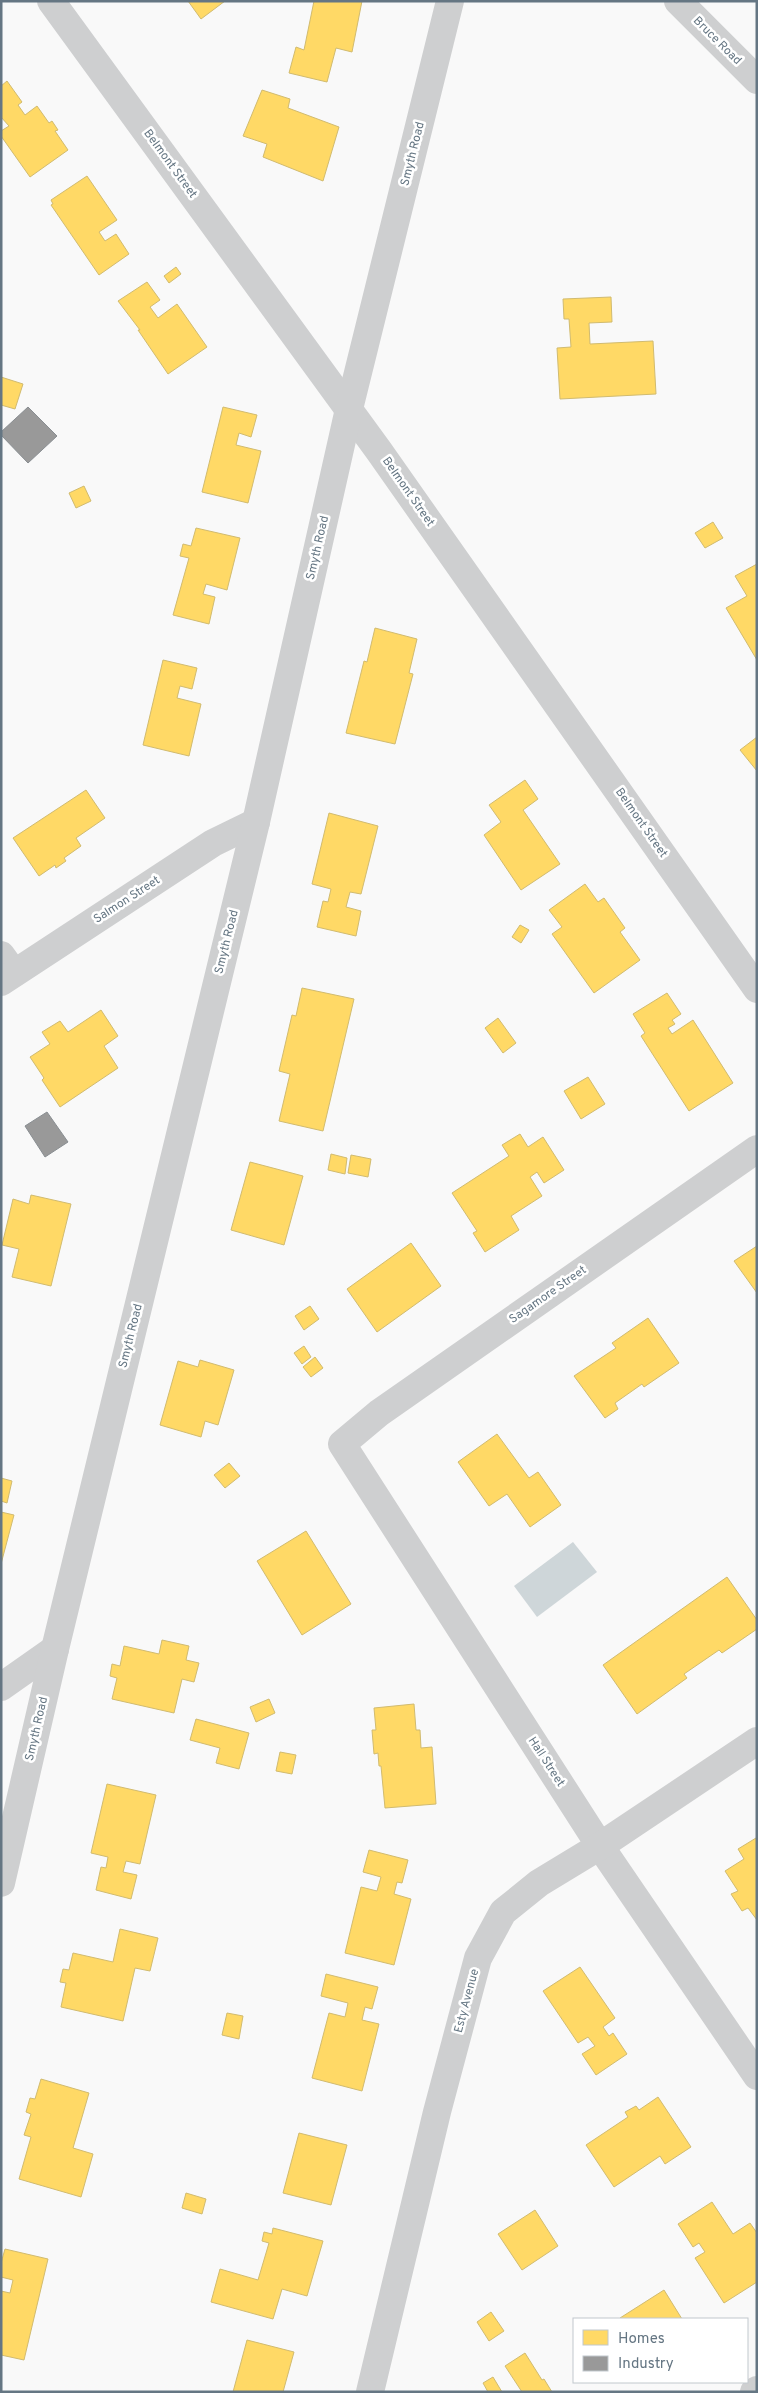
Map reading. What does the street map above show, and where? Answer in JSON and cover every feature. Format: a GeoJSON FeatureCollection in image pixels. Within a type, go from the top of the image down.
{"type":"FeatureCollection","features":[{"type":"Feature","properties":{"kind":"street","name":"Belmont Street"},"geometry":{"type":"LineString","coordinates":[[51,1],[349,409],[757,989]]}},
{"type":"Feature","properties":{"kind":"street","name":"Smyth Road"},"geometry":{"type":"LineString","coordinates":[[1,1882],[55,1649],[256,822],[349,409],[450,1]]}},
{"type":"Feature","properties":{"kind":"street","name":"Bruce Road"},"geometry":{"type":"LineString","coordinates":[[678,1],[757,80]]}},
{"type":"Feature","properties":{"kind":"street","name":"Salmon Street"},"geometry":{"type":"LineString","coordinates":[[6,970],[213,843],[256,822]]}},
{"type":"Feature","properties":{"kind":"street","name":"Sagamore Street"},"geometry":{"type":"LineString","coordinates":[[342,1444],[378,1413],[757,1149]]}},
{"type":"Feature","properties":{"kind":"street","name":"Hall Street"},"geometry":{"type":"LineString","coordinates":[[342,1444],[600,1846],[757,2076]]}},
{"type":"Feature","properties":{"kind":"street"},"geometry":{"type":"LineString","coordinates":[[1,1687],[55,1649]]}},
{"type":"Feature","properties":{"kind":"street","name":"Esty Avenue"},"geometry":{"type":"LineString","coordinates":[[370,2392],[437,2112],[478,1958],[503,1912],[539,1883],[600,1846],[757,1741]]}},
{"type":"Feature","properties":{"kind":"shaded area"},"geometry":{"type":"Polygon","coordinates":[[[573,1542],[597,1572],[537,1617],[514,1586],[573,1542]]]}},
{"type":"Feature","properties":{"kind":"building: Homes"},"geometry":{"type":"Polygon","coordinates":[[[188,1],[225,1],[201,19],[188,1]]]}},
{"type":"Feature","properties":{"kind":"building: Homes"},"geometry":{"type":"Polygon","coordinates":[[[314,1],[362,1],[352,52],[336,48],[327,82],[289,73],[296,47],[304,50],[314,1]]]}},
{"type":"Feature","properties":{"kind":"building: Homes"},"geometry":{"type":"Polygon","coordinates":[[[7,81],[22,102],[18,105],[25,115],[37,106],[49,123],[52,121],[58,130],[55,131],[68,150],[30,177],[1,136],[1,131],[9,126],[1,117],[1,86],[7,81]]]}},
{"type":"Feature","properties":{"kind":"building: Homes"},"geometry":{"type":"Polygon","coordinates":[[[262,90],[290,99],[288,108],[339,127],[323,181],[263,157],[267,144],[243,136],[262,90]]]}},
{"type":"Feature","properties":{"kind":"building: Homes"},"geometry":{"type":"Polygon","coordinates":[[[87,176],[117,220],[99,232],[105,241],[116,234],[129,254],[99,275],[51,205],[53,204],[51,200],[87,176]]]}},
{"type":"Feature","properties":{"kind":"building: Homes"},"geometry":{"type":"Polygon","coordinates":[[[176,267],[181,274],[169,283],[164,276],[176,267]]]}},
{"type":"Feature","properties":{"kind":"building: Homes"},"geometry":{"type":"Polygon","coordinates":[[[147,282],[160,300],[150,307],[158,318],[177,304],[207,347],[168,374],[138,330],[140,330],[118,301],[147,282]]]}},
{"type":"Feature","properties":{"kind":"building: Homes"},"geometry":{"type":"Polygon","coordinates":[[[611,297],[612,322],[589,323],[590,344],[653,341],[656,394],[560,399],[557,348],[571,347],[569,319],[564,319],[563,299],[611,297]]]}},
{"type":"Feature","properties":{"kind":"building: Homes"},"geometry":{"type":"Polygon","coordinates":[[[1,377],[23,384],[15,409],[1,405],[1,377]]]}},
{"type":"Feature","properties":{"kind":"building: Homes"},"geometry":{"type":"Polygon","coordinates":[[[223,407],[257,415],[251,437],[239,433],[236,445],[261,451],[248,503],[202,492],[223,407]]]}},
{"type":"Feature","properties":{"kind":"building: Homes"},"geometry":{"type":"Polygon","coordinates":[[[84,486],[91,501],[76,508],[69,493],[84,486]]]}},
{"type":"Feature","properties":{"kind":"building: Homes"},"geometry":{"type":"Polygon","coordinates":[[[713,522],[723,538],[705,548],[695,533],[713,522]]]}},
{"type":"Feature","properties":{"kind":"building: Homes"},"geometry":{"type":"Polygon","coordinates":[[[196,528],[240,538],[227,590],[206,584],[203,594],[215,597],[209,624],[173,615],[189,558],[180,556],[183,544],[191,546],[196,528]]]}},
{"type":"Feature","properties":{"kind":"building: Homes"},"geometry":{"type":"Polygon","coordinates":[[[757,564],[757,660],[726,608],[747,596],[735,576],[757,564]]]}},
{"type":"Feature","properties":{"kind":"building: Homes"},"geometry":{"type":"Polygon","coordinates":[[[375,628],[417,639],[409,673],[413,674],[395,744],[346,733],[364,661],[367,662],[375,628]]]}},
{"type":"Feature","properties":{"kind":"building: Homes"},"geometry":{"type":"Polygon","coordinates":[[[163,660],[197,668],[192,689],[180,686],[177,698],[201,704],[189,756],[143,745],[163,660]]]}},
{"type":"Feature","properties":{"kind":"building: Homes"},"geometry":{"type":"Polygon","coordinates":[[[757,737],[757,771],[740,750],[757,737]]]}},
{"type":"Feature","properties":{"kind":"building: Homes"},"geometry":{"type":"Polygon","coordinates":[[[525,780],[538,799],[523,810],[560,864],[521,890],[484,835],[501,822],[489,805],[525,780]]]}},
{"type":"Feature","properties":{"kind":"building: Homes"},"geometry":{"type":"Polygon","coordinates":[[[86,790],[105,818],[76,838],[81,846],[64,858],[66,861],[56,868],[55,865],[39,876],[13,838],[86,790]]]}},
{"type":"Feature","properties":{"kind":"building: Homes"},"geometry":{"type":"Polygon","coordinates":[[[329,813],[378,826],[361,894],[350,892],[346,907],[361,911],[356,936],[317,927],[323,901],[328,902],[331,889],[312,884],[329,813]]]}},
{"type":"Feature","properties":{"kind":"building: Homes"},"geometry":{"type":"Polygon","coordinates":[[[585,884],[598,902],[604,898],[625,928],[620,932],[640,960],[594,993],[552,934],[562,927],[549,910],[585,884]]]}},
{"type":"Feature","properties":{"kind":"building: Homes"},"geometry":{"type":"Polygon","coordinates":[[[520,925],[529,930],[521,943],[512,937],[520,925]]]}},
{"type":"Feature","properties":{"kind":"building: Homes"},"geometry":{"type":"Polygon","coordinates":[[[302,988],[354,999],[323,1131],[279,1121],[290,1074],[279,1071],[292,1015],[296,1016],[302,988]]]}},
{"type":"Feature","properties":{"kind":"building: Homes"},"geometry":{"type":"Polygon","coordinates":[[[667,993],[681,1014],[672,1020],[675,1024],[668,1028],[672,1034],[693,1020],[733,1083],[689,1111],[641,1036],[645,1033],[633,1014],[667,993]]]}},
{"type":"Feature","properties":{"kind":"building: Homes"},"geometry":{"type":"Polygon","coordinates":[[[101,1010],[118,1036],[104,1046],[118,1068],[60,1107],[42,1080],[44,1078],[30,1057],[50,1044],[42,1032],[60,1021],[68,1032],[101,1010]]]}},
{"type":"Feature","properties":{"kind":"building: Homes"},"geometry":{"type":"Polygon","coordinates":[[[498,1018],[516,1043],[503,1053],[485,1028],[498,1018]]]}},
{"type":"Feature","properties":{"kind":"building: Homes"},"geometry":{"type":"Polygon","coordinates":[[[588,1077],[605,1104],[581,1119],[564,1091],[588,1077]]]}},
{"type":"Feature","properties":{"kind":"building: Homes"},"geometry":{"type":"Polygon","coordinates":[[[520,1134],[528,1147],[543,1137],[564,1170],[544,1183],[537,1172],[530,1177],[542,1196],[511,1216],[519,1230],[485,1252],[473,1233],[477,1231],[452,1193],[509,1156],[502,1145],[520,1134]]]}},
{"type":"Feature","properties":{"kind":"building: Homes"},"geometry":{"type":"Polygon","coordinates":[[[331,1154],[347,1158],[345,1174],[328,1170],[331,1154]]]}},
{"type":"Feature","properties":{"kind":"building: Homes"},"geometry":{"type":"Polygon","coordinates":[[[351,1155],[371,1159],[368,1177],[348,1173],[351,1155]]]}},
{"type":"Feature","properties":{"kind":"building: Homes"},"geometry":{"type":"Polygon","coordinates":[[[250,1162],[303,1176],[284,1245],[231,1230],[250,1162]]]}},
{"type":"Feature","properties":{"kind":"building: Homes"},"geometry":{"type":"Polygon","coordinates":[[[31,1195],[71,1204],[51,1286],[12,1277],[19,1249],[2,1245],[13,1199],[29,1204],[31,1195]]]}},
{"type":"Feature","properties":{"kind":"building: Homes"},"geometry":{"type":"Polygon","coordinates":[[[411,1243],[441,1286],[377,1332],[347,1289],[411,1243]]]}},
{"type":"Feature","properties":{"kind":"building: Homes"},"geometry":{"type":"Polygon","coordinates":[[[757,1246],[757,1293],[734,1261],[757,1246]]]}},
{"type":"Feature","properties":{"kind":"building: Homes"},"geometry":{"type":"Polygon","coordinates":[[[310,1306],[319,1319],[304,1330],[295,1316],[310,1306]]]}},
{"type":"Feature","properties":{"kind":"building: Homes"},"geometry":{"type":"Polygon","coordinates":[[[648,1318],[679,1363],[644,1387],[642,1384],[615,1403],[618,1409],[605,1418],[574,1376],[616,1348],[612,1343],[648,1318]]]}},
{"type":"Feature","properties":{"kind":"building: Homes"},"geometry":{"type":"Polygon","coordinates":[[[304,1346],[311,1357],[302,1364],[294,1353],[304,1346]]]}},
{"type":"Feature","properties":{"kind":"building: Homes"},"geometry":{"type":"Polygon","coordinates":[[[315,1357],[323,1368],[311,1377],[303,1367],[315,1357]]]}},
{"type":"Feature","properties":{"kind":"building: Homes"},"geometry":{"type":"Polygon","coordinates":[[[200,1360],[234,1370],[218,1425],[205,1421],[201,1437],[160,1425],[178,1361],[198,1367],[200,1360]]]}},
{"type":"Feature","properties":{"kind":"building: Homes"},"geometry":{"type":"Polygon","coordinates":[[[497,1434],[529,1478],[538,1472],[561,1505],[530,1527],[507,1494],[489,1506],[458,1462],[497,1434]]]}},
{"type":"Feature","properties":{"kind":"building: Homes"},"geometry":{"type":"Polygon","coordinates":[[[229,1463],[240,1476],[225,1488],[214,1475],[229,1463]]]}},
{"type":"Feature","properties":{"kind":"building: Homes"},"geometry":{"type":"Polygon","coordinates":[[[1,1478],[12,1481],[7,1503],[1,1501],[1,1478]]]}},
{"type":"Feature","properties":{"kind":"building: Homes"},"geometry":{"type":"Polygon","coordinates":[[[1,1512],[14,1515],[1,1564],[1,1512]]]}},
{"type":"Feature","properties":{"kind":"building: Homes"},"geometry":{"type":"Polygon","coordinates":[[[306,1531],[351,1604],[302,1635],[257,1561],[306,1531]]]}},
{"type":"Feature","properties":{"kind":"building: Homes"},"geometry":{"type":"Polygon","coordinates":[[[727,1577],[757,1620],[757,1629],[722,1653],[719,1650],[684,1674],[687,1678],[637,1714],[603,1665],[727,1577]]]}},
{"type":"Feature","properties":{"kind":"building: Homes"},"geometry":{"type":"Polygon","coordinates":[[[162,1640],[189,1646],[186,1660],[199,1663],[194,1682],[182,1679],[174,1713],[112,1699],[117,1678],[110,1676],[112,1664],[120,1666],[124,1646],[159,1654],[162,1640]]]}},
{"type":"Feature","properties":{"kind":"building: Homes"},"geometry":{"type":"Polygon","coordinates":[[[269,1699],[275,1713],[256,1722],[250,1707],[269,1699]]]}},
{"type":"Feature","properties":{"kind":"building: Homes"},"geometry":{"type":"Polygon","coordinates":[[[414,1704],[416,1730],[420,1730],[421,1748],[432,1747],[436,1804],[385,1808],[381,1766],[379,1766],[378,1753],[374,1754],[372,1730],[376,1730],[374,1708],[414,1704]]]}},
{"type":"Feature","properties":{"kind":"building: Homes"},"geometry":{"type":"Polygon","coordinates":[[[196,1719],[249,1733],[239,1769],[216,1763],[220,1748],[190,1740],[196,1719]]]}},
{"type":"Feature","properties":{"kind":"building: Homes"},"geometry":{"type":"Polygon","coordinates":[[[280,1752],[296,1755],[292,1774],[276,1771],[280,1752]]]}},
{"type":"Feature","properties":{"kind":"building: Homes"},"geometry":{"type":"Polygon","coordinates":[[[107,1784],[156,1795],[140,1864],[126,1861],[123,1872],[137,1875],[131,1899],[96,1890],[101,1867],[106,1868],[108,1857],[91,1853],[107,1784]]]}},
{"type":"Feature","properties":{"kind":"building: Homes"},"geometry":{"type":"Polygon","coordinates":[[[756,1838],[757,1920],[748,1908],[742,1911],[731,1894],[738,1891],[725,1871],[744,1859],[738,1849],[756,1838]]]}},
{"type":"Feature","properties":{"kind":"building: Homes"},"geometry":{"type":"Polygon","coordinates":[[[369,1850],[408,1860],[402,1883],[397,1882],[394,1894],[411,1899],[394,1965],[345,1953],[361,1887],[377,1891],[381,1877],[363,1872],[369,1850]]]}},
{"type":"Feature","properties":{"kind":"building: Homes"},"geometry":{"type":"Polygon","coordinates":[[[120,1929],[158,1938],[150,1971],[135,1968],[123,2021],[61,2007],[66,1983],[60,1982],[63,1969],[69,1970],[73,1953],[113,1962],[120,1929]]]}},
{"type":"Feature","properties":{"kind":"building: Homes"},"geometry":{"type":"Polygon","coordinates":[[[580,1967],[615,2018],[603,2027],[609,2036],[613,2033],[627,2054],[596,2075],[582,2054],[595,2046],[588,2037],[578,2043],[543,1991],[580,1967]]]}},
{"type":"Feature","properties":{"kind":"building: Homes"},"geometry":{"type":"Polygon","coordinates":[[[326,1974],[378,1987],[372,2009],[365,2007],[362,2020],[379,2024],[362,2091],[312,2078],[329,2013],[345,2017],[348,2003],[321,1996],[326,1974]]]}},
{"type":"Feature","properties":{"kind":"building: Homes"},"geometry":{"type":"Polygon","coordinates":[[[227,2013],[243,2016],[239,2039],[222,2035],[227,2013]]]}},
{"type":"Feature","properties":{"kind":"building: Homes"},"geometry":{"type":"Polygon","coordinates":[[[41,2079],[89,2093],[73,2148],[93,2154],[81,2197],[19,2179],[31,2137],[24,2135],[31,2114],[26,2112],[30,2098],[35,2099],[41,2079]]]}},
{"type":"Feature","properties":{"kind":"building: Homes"},"geometry":{"type":"Polygon","coordinates":[[[658,2097],[691,2147],[665,2164],[660,2156],[614,2187],[586,2145],[628,2117],[625,2112],[636,2106],[639,2110],[658,2097]]]}},
{"type":"Feature","properties":{"kind":"building: Homes"},"geometry":{"type":"Polygon","coordinates":[[[299,2133],[347,2145],[331,2205],[283,2193],[299,2133]]]}},
{"type":"Feature","properties":{"kind":"building: Homes"},"geometry":{"type":"Polygon","coordinates":[[[186,2193],[206,2199],[202,2214],[182,2208],[186,2193]]]}},
{"type":"Feature","properties":{"kind":"building: Homes"},"geometry":{"type":"Polygon","coordinates":[[[712,2202],[733,2234],[750,2223],[757,2233],[757,2282],[724,2303],[695,2258],[705,2252],[699,2243],[693,2247],[678,2224],[712,2202]]]}},
{"type":"Feature","properties":{"kind":"building: Homes"},"geometry":{"type":"Polygon","coordinates":[[[535,2210],[558,2246],[522,2270],[498,2234],[535,2210]]]}},
{"type":"Feature","properties":{"kind":"building: Homes"},"geometry":{"type":"Polygon","coordinates":[[[273,2228],[323,2241],[307,2296],[282,2289],[273,2319],[211,2302],[220,2269],[258,2280],[269,2243],[262,2241],[264,2232],[272,2234],[273,2228]]]}},
{"type":"Feature","properties":{"kind":"building: Homes"},"geometry":{"type":"Polygon","coordinates":[[[5,2249],[48,2259],[24,2360],[1,2355],[1,2291],[10,2293],[13,2280],[1,2277],[1,2263],[5,2249]]]}},
{"type":"Feature","properties":{"kind":"building: Homes"},"geometry":{"type":"Polygon","coordinates":[[[664,2290],[681,2318],[620,2318],[664,2290]]]}},
{"type":"Feature","properties":{"kind":"building: Homes"},"geometry":{"type":"Polygon","coordinates":[[[491,2312],[504,2331],[489,2341],[477,2322],[491,2312]]]}},
{"type":"Feature","properties":{"kind":"building: Homes"},"geometry":{"type":"Polygon","coordinates":[[[247,2340],[294,2352],[283,2392],[233,2392],[247,2340]]]}},
{"type":"Feature","properties":{"kind":"building: Homes"},"geometry":{"type":"Polygon","coordinates":[[[525,2353],[552,2392],[522,2392],[505,2366],[525,2353]]]}},
{"type":"Feature","properties":{"kind":"building: Homes"},"geometry":{"type":"Polygon","coordinates":[[[493,2377],[502,2392],[488,2392],[483,2383],[493,2377]]]}},
{"type":"Feature","properties":{"kind":"building: Industry"},"geometry":{"type":"Polygon","coordinates":[[[28,407],[57,436],[28,463],[1,435],[1,432],[28,407]]]}},
{"type":"Feature","properties":{"kind":"building: Industry"},"geometry":{"type":"Polygon","coordinates":[[[47,1112],[68,1142],[45,1157],[25,1126],[47,1112]]]}}]}
